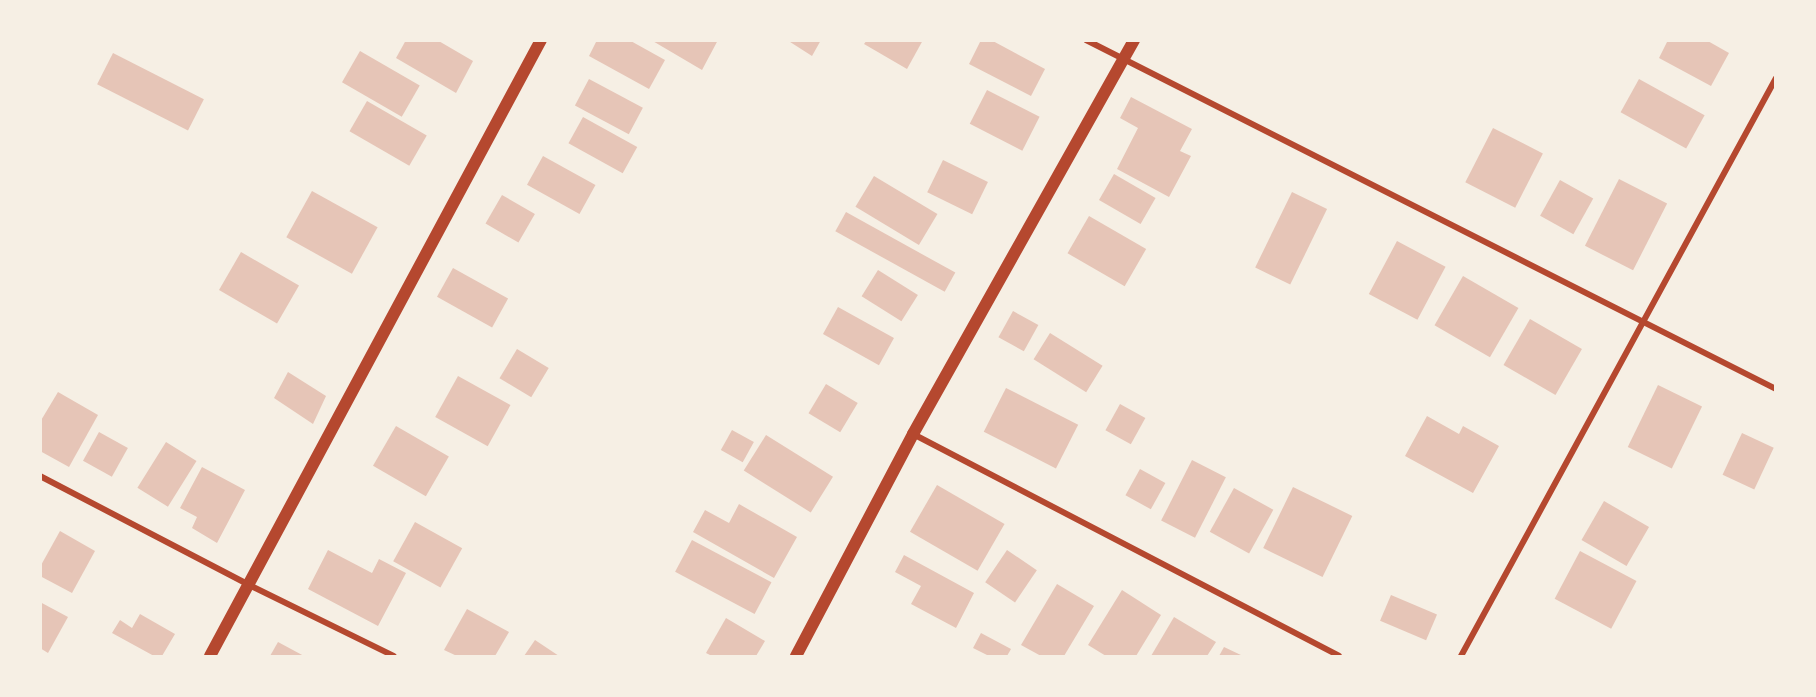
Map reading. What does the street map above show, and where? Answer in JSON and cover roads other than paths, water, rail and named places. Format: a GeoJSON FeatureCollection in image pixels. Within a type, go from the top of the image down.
{"type":"FeatureCollection","features":[{"type":"Feature","properties":{"kind":"main road"},"geometry":{"type":"LineString","coordinates":[[210,657],[541,40]]}},
{"type":"Feature","properties":{"kind":"main road"},"geometry":{"type":"LineString","coordinates":[[796,657],[913,434],[1134,40]]}},
{"type":"Feature","properties":{"kind":"street"},"geometry":{"type":"LineString","coordinates":[[1086,40],[1776,389]]}},
{"type":"Feature","properties":{"kind":"street"},"geometry":{"type":"LineString","coordinates":[[1461,657],[1776,78]]}},
{"type":"Feature","properties":{"kind":"street"},"geometry":{"type":"LineString","coordinates":[[913,434],[1339,657]]}},
{"type":"Feature","properties":{"kind":"street"},"geometry":{"type":"LineString","coordinates":[[40,476],[249,585],[394,657]]}}]}
